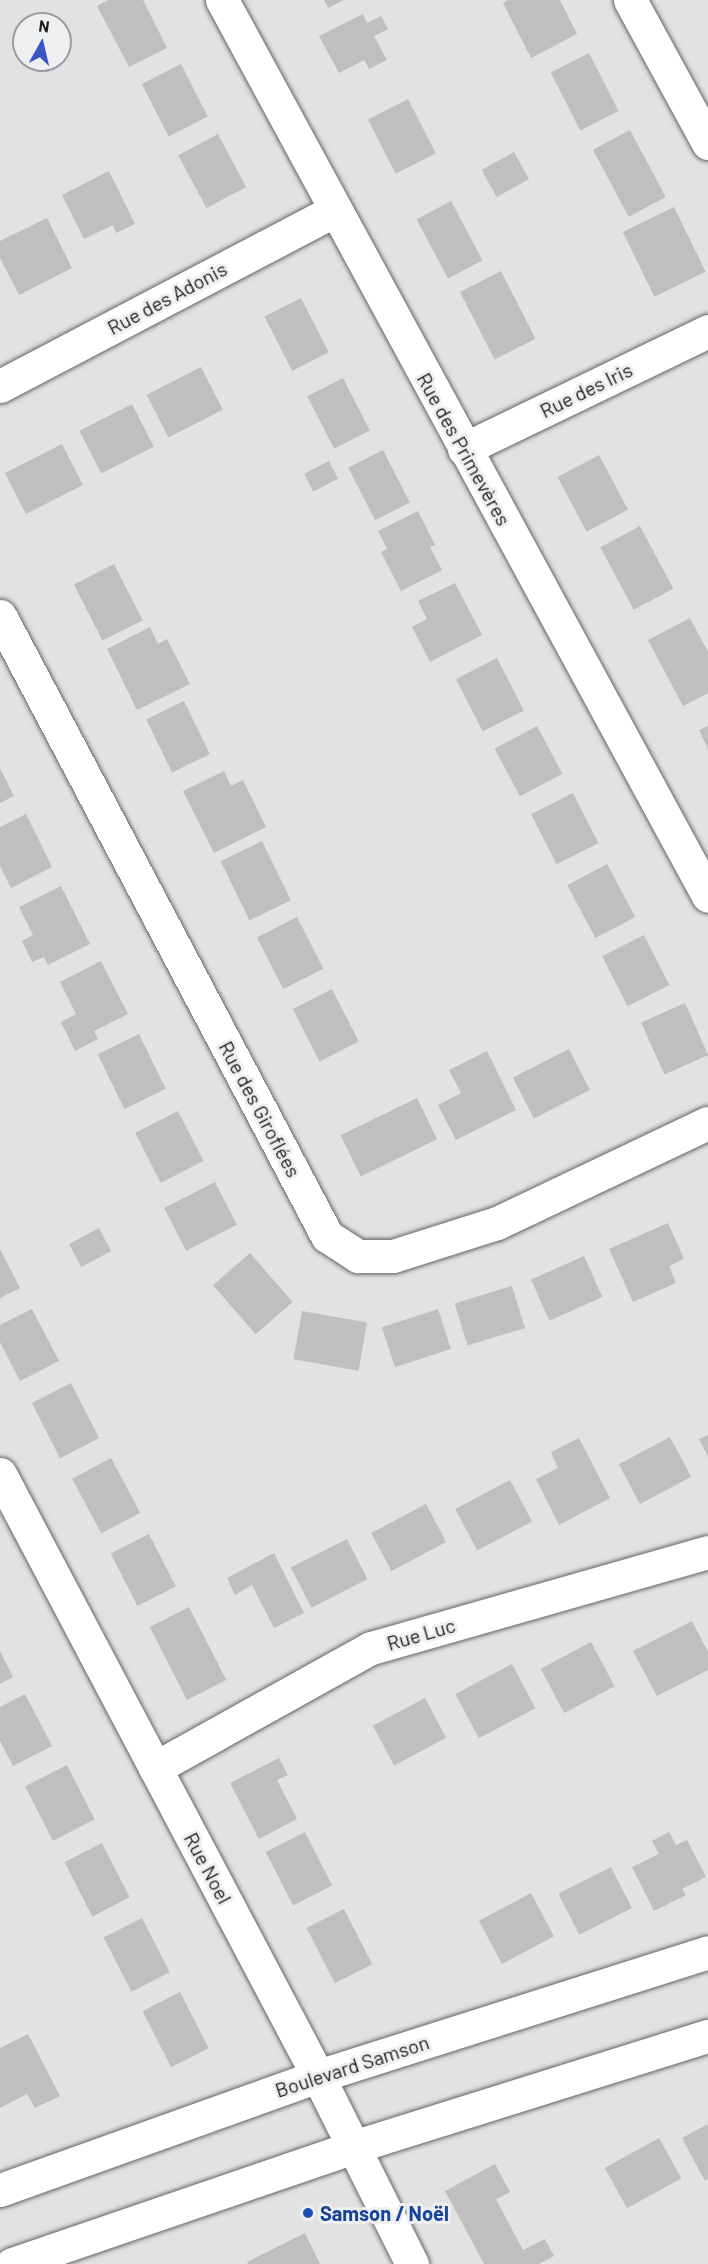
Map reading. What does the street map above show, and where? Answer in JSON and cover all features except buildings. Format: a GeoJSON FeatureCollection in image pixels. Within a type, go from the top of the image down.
{"type":"FeatureCollection","features":[{"type":"Feature","properties":{"kind":"street","name":"Rue des Primevères"},"geometry":{"type":"LineString","coordinates":[[222,0],[333,211],[708,896]]}},
{"type":"Feature","properties":{"kind":"street"},"geometry":{"type":"LineString","coordinates":[[630,0],[708,143]]}},
{"type":"Feature","properties":{"kind":"street","name":"Rue des Adonis"},"geometry":{"type":"LineString","coordinates":[[0,386],[333,211]]}},
{"type":"Feature","properties":{"kind":"street","name":"Rue des Iris"},"geometry":{"type":"LineString","coordinates":[[464,449],[708,331]]}},
{"type":"Feature","properties":{"kind":"street","name":"Rue des Giroflées"},"geometry":{"type":"LineString","coordinates":[[0,615],[327,1236],[358,1256],[393,1256],[497,1223],[708,1123]]}},
{"type":"Feature","properties":{"kind":"street","name":"Rue Noel"},"geometry":{"type":"LineString","coordinates":[[0,1474],[318,2076],[412,2264]]}},
{"type":"Feature","properties":{"kind":"street","name":"Rue Luc"},"geometry":{"type":"LineString","coordinates":[[155,1768],[371,1648],[708,1552]]}},
{"type":"Feature","properties":{"kind":"street","name":"Boulevard Samson"},"geometry":{"type":"LineString","coordinates":[[0,2190],[318,2076],[708,1952]]}},
{"type":"Feature","properties":{"kind":"street"},"geometry":{"type":"LineString","coordinates":[[12,2264],[353,2147],[708,2036]]}},
{"type":"Feature","properties":{"kind":"place","name":"Samson / Noël"},"geometry":{"type":"Point","coordinates":[308,2213]}}]}
